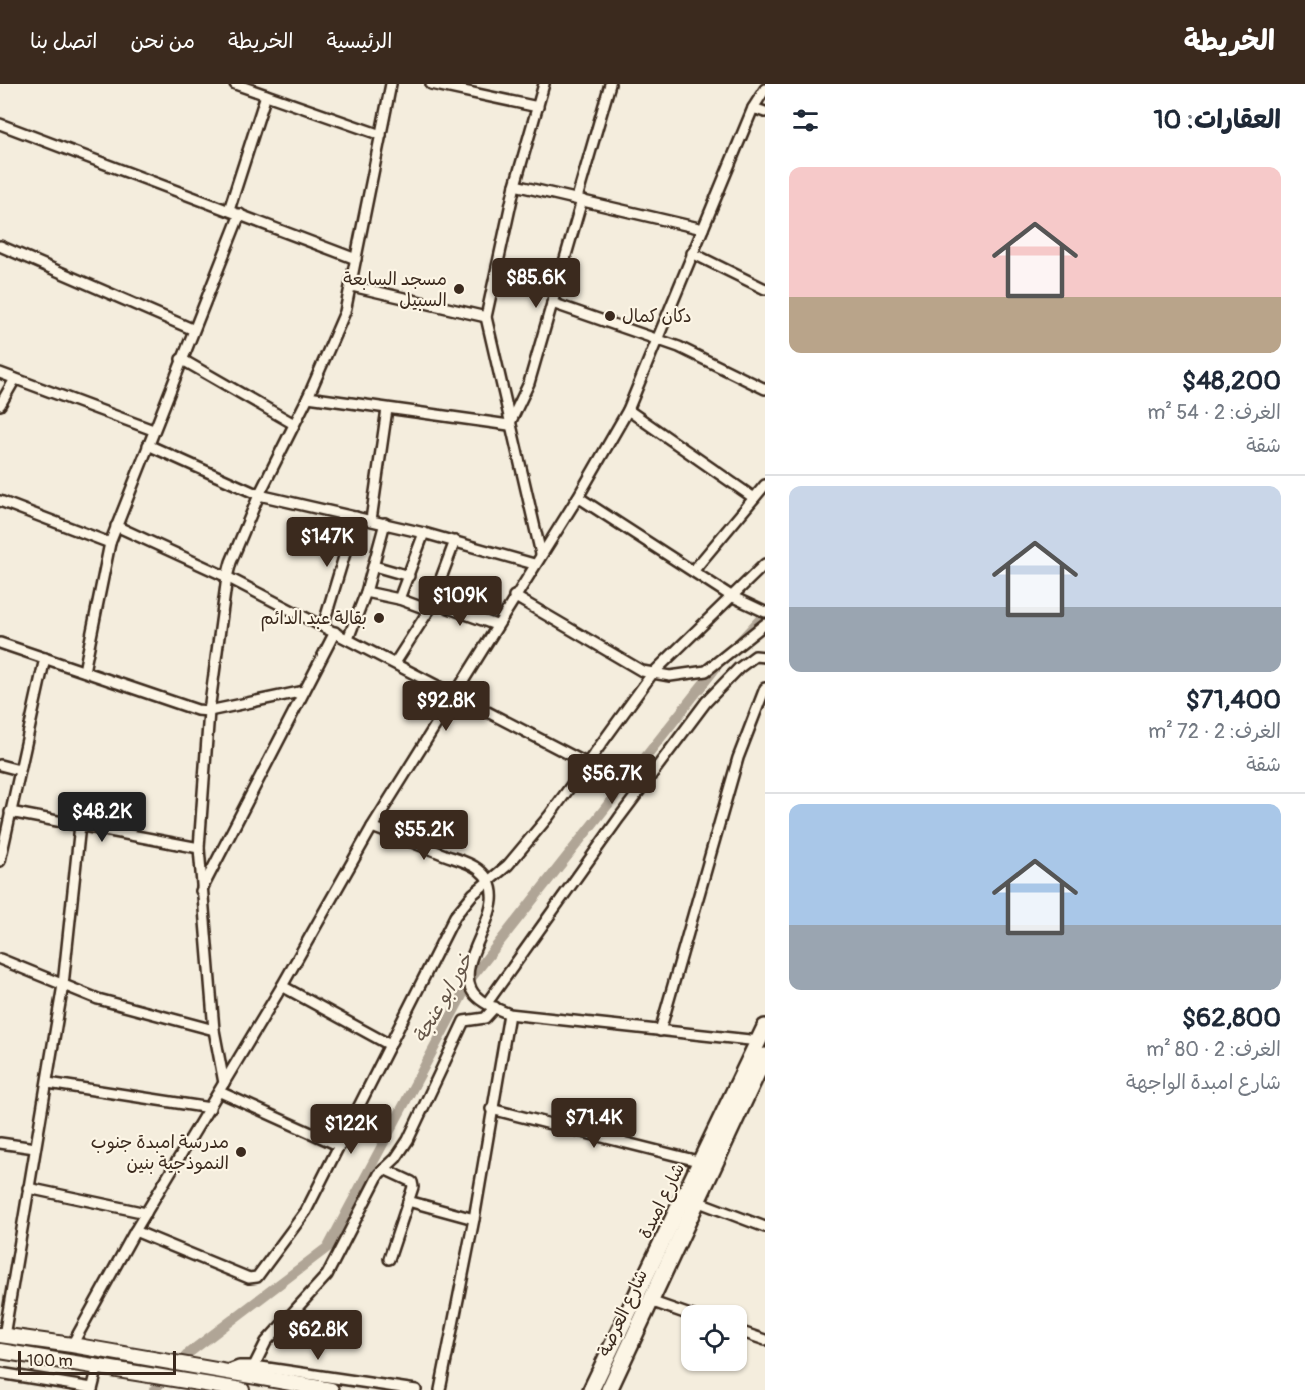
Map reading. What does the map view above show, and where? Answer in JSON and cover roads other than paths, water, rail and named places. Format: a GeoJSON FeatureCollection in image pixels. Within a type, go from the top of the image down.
{"type":"FeatureCollection","features":[{"type":"Feature","properties":{"kind":"main road","name":"شارع امبدة"},"geometry":{"type":"LineString","coordinates":[[591,1390],[702,1162],[741,1093],[762,1034]]}},
{"type":"Feature","properties":{"kind":"main road","name":"شارع العرضة"},"geometry":{"type":"LineString","coordinates":[[609,1390],[699,1202],[741,1093],[765,1056]]}},
{"type":"Feature","properties":{"kind":"main road"},"geometry":{"type":"LineString","coordinates":[[2,1336],[72,1344],[331,1390]]}},
{"type":"Feature","properties":{"kind":"main road"},"geometry":{"type":"LineString","coordinates":[[0,1351],[242,1390]]}},
{"type":"Feature","properties":{"kind":"street"},"geometry":{"type":"LineString","coordinates":[[235,84],[381,135]]}},
{"type":"Feature","properties":{"kind":"street"},"geometry":{"type":"LineString","coordinates":[[222,1088],[214,1030],[199,848],[209,711],[227,577],[231,562],[260,495],[308,397],[345,312],[391,84]]}},
{"type":"Feature","properties":{"kind":"street"},"geometry":{"type":"LineString","coordinates":[[431,84],[538,107]]}},
{"type":"Feature","properties":{"kind":"street"},"geometry":{"type":"LineString","coordinates":[[541,554],[509,425],[486,317],[515,185],[544,84]]}},
{"type":"Feature","properties":{"kind":"street"},"geometry":{"type":"LineString","coordinates":[[509,425],[529,383],[610,84]]}},
{"type":"Feature","properties":{"kind":"street"},"geometry":{"type":"LineString","coordinates":[[72,1344],[135,1231],[282,986],[372,827],[514,596],[578,497],[628,410],[753,108],[765,89]]}},
{"type":"Feature","properties":{"kind":"street"},"geometry":{"type":"LineString","coordinates":[[229,210],[266,95]]}},
{"type":"Feature","properties":{"kind":"street"},"geometry":{"type":"LineString","coordinates":[[753,108],[765,112]]}},
{"type":"Feature","properties":{"kind":"street"},"geometry":{"type":"LineString","coordinates":[[0,124],[356,259]]}},
{"type":"Feature","properties":{"kind":"street"},"geometry":{"type":"LineString","coordinates":[[515,185],[703,229]]}},
{"type":"Feature","properties":{"kind":"street"},"geometry":{"type":"LineString","coordinates":[[84,671],[110,543],[192,329],[240,214]]}},
{"type":"Feature","properties":{"kind":"street"},"geometry":{"type":"LineString","coordinates":[[0,246],[192,329]]}},
{"type":"Feature","properties":{"kind":"street"},"geometry":{"type":"LineString","coordinates":[[692,253],[765,289]]}},
{"type":"Feature","properties":{"kind":"street"},"geometry":{"type":"LineString","coordinates":[[352,286],[486,317]]}},
{"type":"Feature","properties":{"kind":"street"},"geometry":{"type":"LineString","coordinates":[[552,303],[658,339],[765,389]]}},
{"type":"Feature","properties":{"kind":"street"},"geometry":{"type":"LineString","coordinates":[[181,359],[294,424]]}},
{"type":"Feature","properties":{"kind":"street"},"geometry":{"type":"LineString","coordinates":[[0,373],[153,430]]}},
{"type":"Feature","properties":{"kind":"street"},"geometry":{"type":"LineString","coordinates":[[0,405],[15,379]]}},
{"type":"Feature","properties":{"kind":"street"},"geometry":{"type":"LineString","coordinates":[[308,397],[509,425]]}},
{"type":"Feature","properties":{"kind":"street"},"geometry":{"type":"LineString","coordinates":[[370,520],[387,409]]}},
{"type":"Feature","properties":{"kind":"street"},"geometry":{"type":"LineString","coordinates":[[628,410],[754,498]]}},
{"type":"Feature","properties":{"kind":"street"},"geometry":{"type":"LineString","coordinates":[[148,445],[260,495],[385,523],[534,564]]}},
{"type":"Feature","properties":{"kind":"street"},"geometry":{"type":"LineString","coordinates":[[694,570],[765,486]]}},
{"type":"Feature","properties":{"kind":"street"},"geometry":{"type":"LineString","coordinates":[[578,497],[731,596],[765,612]]}},
{"type":"Feature","properties":{"kind":"street"},"geometry":{"type":"LineString","coordinates":[[0,501],[110,543]]}},
{"type":"Feature","properties":{"kind":"street"},"geometry":{"type":"LineString","coordinates":[[323,626],[356,517]]}},
{"type":"Feature","properties":{"kind":"street"},"geometry":{"type":"LineString","coordinates":[[348,639],[366,592],[385,523]]}},
{"type":"Feature","properties":{"kind":"street"},"geometry":{"type":"LineString","coordinates":[[116,526],[227,577],[588,764]]}},
{"type":"Feature","properties":{"kind":"street"},"geometry":{"type":"LineString","coordinates":[[399,599],[424,533]]}},
{"type":"Feature","properties":{"kind":"street"},"geometry":{"type":"LineString","coordinates":[[395,663],[430,606],[455,541]]}},
{"type":"Feature","properties":{"kind":"street"},"geometry":{"type":"LineString","coordinates":[[135,1231],[249,1278],[257,1276],[306,1211],[449,925],[473,894],[515,856],[588,764],[651,674],[765,564]]}},
{"type":"Feature","properties":{"kind":"street"},"geometry":{"type":"LineString","coordinates":[[374,566],[409,576]]}},
{"type":"Feature","properties":{"kind":"street"},"geometry":{"type":"LineString","coordinates":[[366,592],[430,606],[496,625]]}},
{"type":"Feature","properties":{"kind":"street"},"geometry":{"type":"LineString","coordinates":[[514,596],[651,674],[682,676],[706,671],[765,624]]}},
{"type":"Feature","properties":{"kind":"street"},"geometry":{"type":"LineString","coordinates":[[201,892],[335,632]]}},
{"type":"Feature","properties":{"kind":"street"},"geometry":{"type":"LineString","coordinates":[[0,655],[4,644],[188,707],[209,711],[304,691]]}},
{"type":"Feature","properties":{"kind":"street"},"geometry":{"type":"LineString","coordinates":[[254,1366],[266,1342],[327,1275],[379,1174],[408,1140],[464,1021],[485,1018],[491,1005],[619,818],[706,702],[739,668],[755,656],[765,657]]}},
{"type":"Feature","properties":{"kind":"street"},"geometry":{"type":"LineString","coordinates":[[0,861],[45,658]]}},
{"type":"Feature","properties":{"kind":"street"},"geometry":{"type":"LineString","coordinates":[[660,1030],[738,758],[765,688]]}},
{"type":"Feature","properties":{"kind":"street"},"geometry":{"type":"LineString","coordinates":[[0,765],[19,770]]}},
{"type":"Feature","properties":{"kind":"street"},"geometry":{"type":"LineString","coordinates":[[10,812],[199,848]]}},
{"type":"Feature","properties":{"kind":"street"},"geometry":{"type":"LineString","coordinates":[[2,1336],[48,1083],[63,985],[80,825]]}},
{"type":"Feature","properties":{"kind":"street"},"geometry":{"type":"LineString","coordinates":[[372,827],[470,864],[488,880],[492,903],[473,956],[469,976],[472,992],[491,1005],[509,1014],[660,1030],[762,1034]]}},
{"type":"Feature","properties":{"kind":"street"},"geometry":{"type":"LineString","coordinates":[[0,959],[112,1004],[214,1030]]}},
{"type":"Feature","properties":{"kind":"street"},"geometry":{"type":"LineString","coordinates":[[282,986],[390,1045]]}},
{"type":"Feature","properties":{"kind":"street"},"geometry":{"type":"LineString","coordinates":[[440,1390],[474,1219],[509,1014]]}},
{"type":"Feature","properties":{"kind":"street"},"geometry":{"type":"LineString","coordinates":[[48,1083],[210,1108]]}},
{"type":"Feature","properties":{"kind":"street"},"geometry":{"type":"LineString","coordinates":[[222,1088],[340,1146]]}},
{"type":"Feature","properties":{"kind":"street"},"geometry":{"type":"LineString","coordinates":[[491,1109],[702,1162]]}},
{"type":"Feature","properties":{"kind":"street"},"geometry":{"type":"LineString","coordinates":[[0,1143],[35,1148]]}},
{"type":"Feature","properties":{"kind":"street"},"geometry":{"type":"LineString","coordinates":[[384,1170],[412,1182],[412,1194],[389,1259]]}},
{"type":"Feature","properties":{"kind":"street"},"geometry":{"type":"LineString","coordinates":[[28,1188],[146,1214]]}},
{"type":"Feature","properties":{"kind":"street"},"geometry":{"type":"LineString","coordinates":[[408,1201],[474,1219]]}},
{"type":"Feature","properties":{"kind":"street"},"geometry":{"type":"LineString","coordinates":[[699,1202],[765,1227]]}},
{"type":"Feature","properties":{"kind":"street"},"geometry":{"type":"LineString","coordinates":[[650,1301],[681,1312]]}},
{"type":"Feature","properties":{"kind":"street"},"geometry":{"type":"LineString","coordinates":[[747,1334],[765,1340]]}},
{"type":"Feature","properties":{"kind":"street"},"geometry":{"type":"LineString","coordinates":[[0,1373],[92,1389],[98,1366]]}},
{"type":"Feature","properties":{"kind":"street"},"geometry":{"type":"LineString","coordinates":[[224,1372],[239,1366],[254,1366],[416,1390]]}},
{"type":"Feature","properties":{"kind":"waterway","name":"خور ابو عنجة"},"geometry":{"type":"LineString","coordinates":[[741,640],[765,614]]}},
{"type":"Feature","properties":{"kind":"waterway","name":"خور ابو عنجة"},"geometry":{"type":"LineString","coordinates":[[154,1390],[190,1352],[328,1247],[472,977],[718,665]]}},
{"type":"Feature","properties":{"kind":"place","name":"مسجد السابعة السبيل"},"geometry":{"type":"Point","coordinates":[459,289]}},
{"type":"Feature","properties":{"kind":"place","name":"دكان كمال"},"geometry":{"type":"Point","coordinates":[610,316]}},
{"type":"Feature","properties":{"kind":"place","name":"بقالة عبد الدائم"},"geometry":{"type":"Point","coordinates":[379,618]}},
{"type":"Feature","properties":{"kind":"place","name":"مدرسة امبدة جنوب النموذجية بنين"},"geometry":{"type":"Point","coordinates":[241,1152]}}]}
